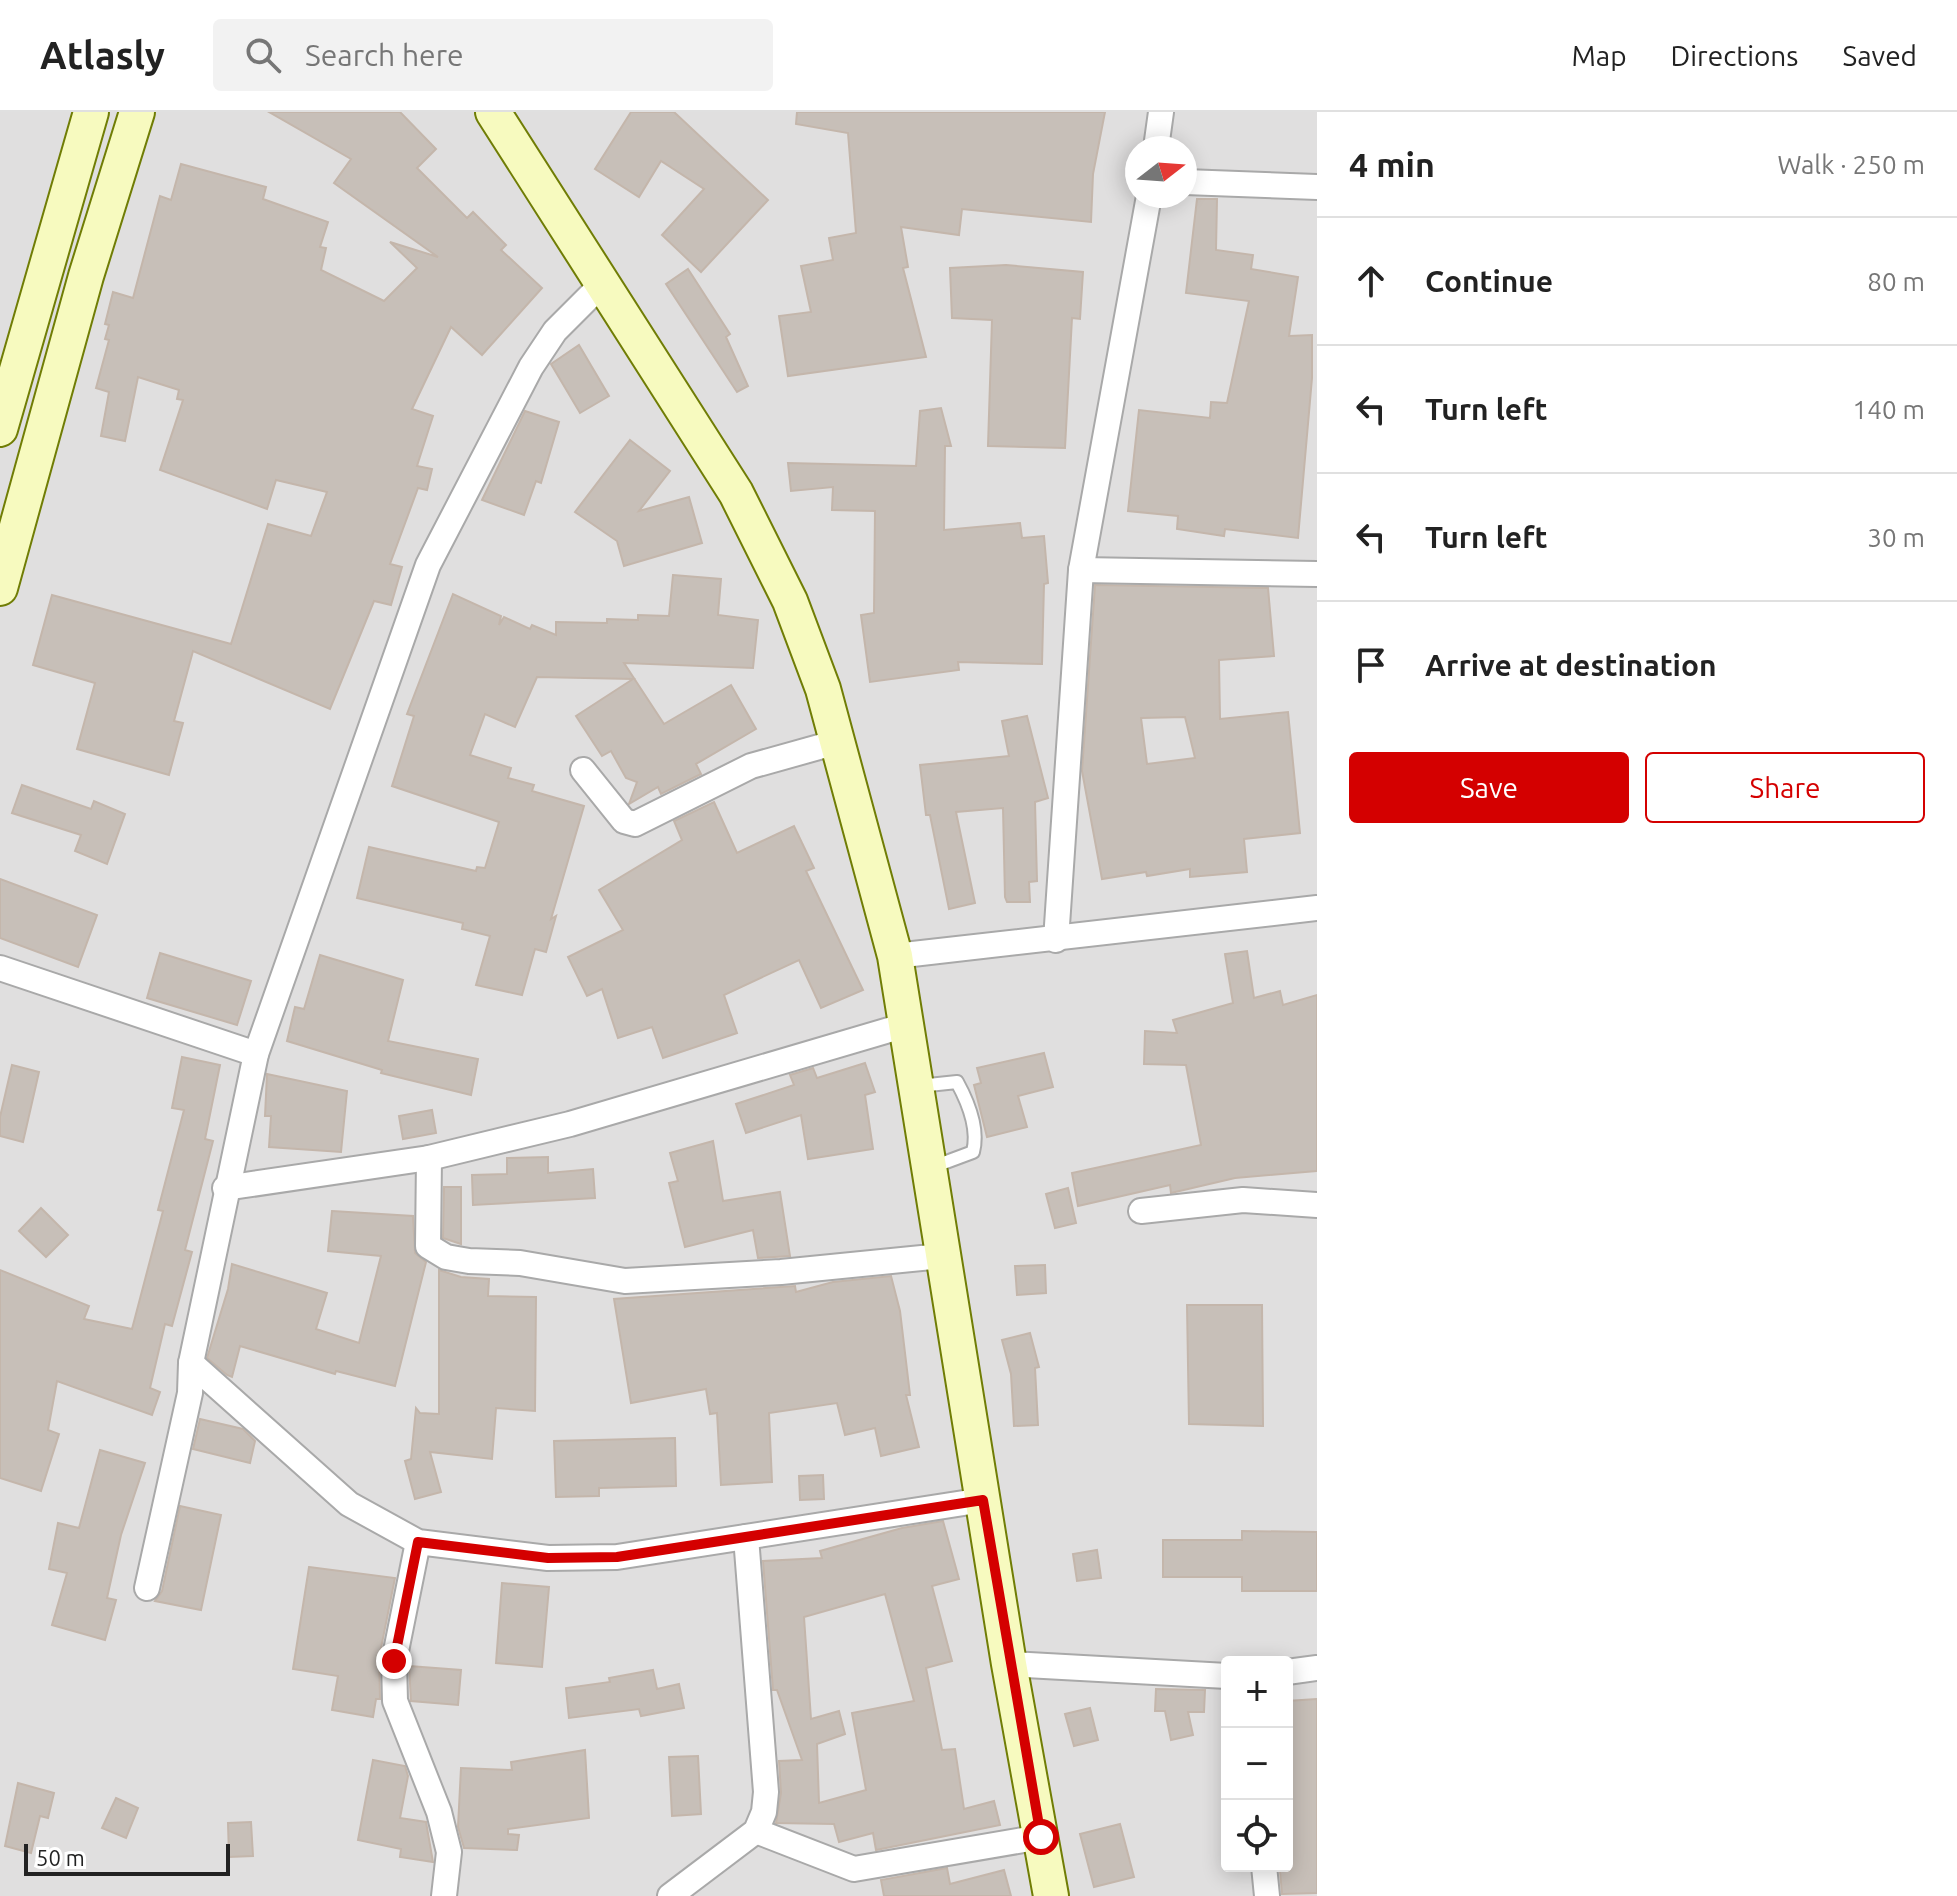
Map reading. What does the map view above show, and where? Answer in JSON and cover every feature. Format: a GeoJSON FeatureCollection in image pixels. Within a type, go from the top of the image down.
{"type":"FeatureCollection","features":[{"type":"Feature","properties":{"kind":"main road"},"geometry":{"type":"LineString","coordinates":[[0,429],[5,391],[91,112]]}},
{"type":"Feature","properties":{"kind":"main road"},"geometry":{"type":"LineString","coordinates":[[0,588],[86,276],[137,112]]}},
{"type":"Feature","properties":{"kind":"main road"},"geometry":{"type":"LineString","coordinates":[[493,112],[736,493],[790,601],[823,689],[895,956],[1009,1664],[1051,1896]]}},
{"type":"Feature","properties":{"kind":"street"},"geometry":{"type":"LineString","coordinates":[[1158,136],[1161,112]]}},
{"type":"Feature","properties":{"kind":"street"},"geometry":{"type":"LineString","coordinates":[[1197,182],[1317,187]]}},
{"type":"Feature","properties":{"kind":"street"},"geometry":{"type":"LineString","coordinates":[[1056,940],[1081,570],[1147,208]]}},
{"type":"Feature","properties":{"kind":"street"},"geometry":{"type":"LineString","coordinates":[[147,1588],[190,1393],[191,1363],[225,1188],[256,1054],[428,565],[531,367],[555,331],[603,283]]}},
{"type":"Feature","properties":{"kind":"street"},"geometry":{"type":"LineString","coordinates":[[1081,570],[1317,574]]}},
{"type":"Feature","properties":{"kind":"street"},"geometry":{"type":"LineString","coordinates":[[583,770],[624,821],[635,824],[751,766],[837,742]]}},
{"type":"Feature","properties":{"kind":"street"},"geometry":{"type":"LineString","coordinates":[[895,956],[1317,908]]}},
{"type":"Feature","properties":{"kind":"street"},"geometry":{"type":"LineString","coordinates":[[0,968],[256,1054]]}},
{"type":"Feature","properties":{"kind":"street"},"geometry":{"type":"LineString","coordinates":[[225,1188],[429,1158],[570,1124],[906,1025]]}},
{"type":"Feature","properties":{"kind":"street"},"geometry":{"type":"LineString","coordinates":[[429,1158],[428,1246],[446,1257],[520,1263],[625,1281],[781,1272],[942,1256]]}},
{"type":"Feature","properties":{"kind":"street"},"geometry":{"type":"LineString","coordinates":[[1141,1211],[1243,1200],[1317,1205]]}},
{"type":"Feature","properties":{"kind":"street"},"geometry":{"type":"LineString","coordinates":[[191,1363],[225,1397],[349,1504],[418,1542],[548,1558],[617,1557],[983,1500]]}},
{"type":"Feature","properties":{"kind":"street"},"geometry":{"type":"LineString","coordinates":[[190,1393],[225,1397]]}},
{"type":"Feature","properties":{"kind":"street"},"geometry":{"type":"LineString","coordinates":[[670,1896],[756,1831],[764,1812],[766,1792],[746,1537]]}},
{"type":"Feature","properties":{"kind":"street"},"geometry":{"type":"LineString","coordinates":[[418,1542],[394,1661],[395,1701],[439,1812],[449,1852],[444,1896]]}},
{"type":"Feature","properties":{"kind":"street"},"geometry":{"type":"LineString","coordinates":[[1009,1664],[1221,1676]]}},
{"type":"Feature","properties":{"kind":"street"},"geometry":{"type":"LineString","coordinates":[[1293,1671],[1317,1668]]}},
{"type":"Feature","properties":{"kind":"street"},"geometry":{"type":"LineString","coordinates":[[756,1831],[854,1869],[1041,1837]]}},
{"type":"Feature","properties":{"kind":"street"},"geometry":{"type":"LineString","coordinates":[[1265,1872],[1267,1896]]}},
{"type":"Feature","properties":{"kind":"lane"},"geometry":{"type":"LineString","coordinates":[[916,1087],[957,1082],[967,1099],[976,1141],[973,1152],[929,1169]]}},
{"type":"Feature","properties":{"kind":"shaded area"},"geometry":{"type":"Polygon","coordinates":[[[0,112],[1317,112],[1317,1896],[0,1896],[0,112]]]}},
{"type":"Feature","properties":{"kind":"building"},"geometry":{"type":"Polygon","coordinates":[[[269,112],[400,112],[436,149],[417,168],[467,218],[473,212],[506,245],[501,250],[542,288],[482,355],[451,327],[412,409],[433,416],[417,466],[432,469],[427,490],[418,488],[390,564],[402,567],[391,605],[374,601],[330,709],[193,651],[174,721],[183,723],[169,775],[77,749],[95,683],[33,665],[52,595],[231,644],[268,524],[311,536],[327,492],[276,480],[267,509],[160,470],[183,400],[177,399],[179,390],[138,377],[125,441],[101,436],[109,392],[96,388],[109,340],[105,339],[109,325],[105,324],[113,292],[133,298],[160,196],[171,200],[181,164],[266,187],[263,199],[328,222],[320,247],[326,248],[321,270],[384,301],[417,268],[390,242],[438,257],[334,183],[351,159],[269,112]]]}},
{"type":"Feature","properties":{"kind":"building"},"geometry":{"type":"Polygon","coordinates":[[[631,112],[674,112],[768,200],[701,272],[662,235],[704,189],[661,161],[639,197],[595,169],[631,112]]]}},
{"type":"Feature","properties":{"kind":"building"},"geometry":{"type":"Polygon","coordinates":[[[797,112],[1105,112],[1093,174],[1091,222],[962,209],[959,235],[901,227],[908,267],[903,268],[926,357],[788,376],[779,316],[811,312],[801,266],[833,260],[829,238],[856,233],[848,133],[796,124],[797,112]]]}},
{"type":"Feature","properties":{"kind":"building"},"geometry":{"type":"Polygon","coordinates":[[[1197,199],[1217,199],[1216,250],[1253,255],[1251,269],[1298,277],[1289,336],[1312,335],[1312,378],[1298,538],[1225,529],[1224,536],[1177,529],[1178,516],[1128,511],[1139,410],[1210,418],[1211,402],[1227,403],[1249,301],[1186,293],[1197,199]]]}},
{"type":"Feature","properties":{"kind":"building"},"geometry":{"type":"Polygon","coordinates":[[[1006,265],[1083,272],[1080,319],[1072,318],[1065,448],[988,446],[992,320],[952,318],[950,268],[1006,265]]]}},
{"type":"Feature","properties":{"kind":"building"},"geometry":{"type":"Polygon","coordinates":[[[688,269],[730,334],[726,337],[748,386],[737,392],[666,284],[688,269]]]}},
{"type":"Feature","properties":{"kind":"building"},"geometry":{"type":"Polygon","coordinates":[[[579,345],[609,396],[580,413],[551,364],[579,345]]]}},
{"type":"Feature","properties":{"kind":"building"},"geometry":{"type":"Polygon","coordinates":[[[941,408],[951,446],[945,446],[944,530],[1020,523],[1022,538],[1044,536],[1048,583],[1044,584],[1042,664],[958,662],[959,670],[870,682],[861,615],[874,613],[875,511],[832,510],[833,487],[791,491],[788,463],[916,466],[920,411],[941,408]]]}},
{"type":"Feature","properties":{"kind":"building"},"geometry":{"type":"Polygon","coordinates":[[[525,411],[559,422],[541,483],[536,481],[524,515],[482,500],[525,411]]]}},
{"type":"Feature","properties":{"kind":"building"},"geometry":{"type":"Polygon","coordinates":[[[630,440],[670,471],[639,511],[689,497],[702,543],[624,566],[617,541],[575,512],[630,440]]]}},
{"type":"Feature","properties":{"kind":"building"},"geometry":{"type":"Polygon","coordinates":[[[673,575],[721,579],[718,615],[758,620],[753,668],[624,663],[664,724],[731,685],[756,729],[696,764],[701,774],[661,794],[658,787],[629,804],[637,782],[626,778],[611,751],[602,756],[576,716],[633,679],[537,677],[515,727],[485,714],[470,755],[511,768],[508,778],[534,785],[532,791],[584,806],[551,919],[556,916],[546,952],[535,949],[522,995],[476,985],[490,936],[462,929],[463,923],[357,898],[369,847],[476,871],[477,867],[485,868],[499,822],[392,786],[414,716],[407,714],[453,594],[501,616],[499,625],[504,617],[530,629],[532,625],[556,635],[556,622],[607,623],[607,619],[638,620],[638,615],[669,616],[673,575]]]}},
{"type":"Feature","properties":{"kind":"building"},"geometry":{"type":"Polygon","coordinates":[[[1095,585],[1268,588],[1274,656],[1219,660],[1220,719],[1288,712],[1300,833],[1244,839],[1247,872],[1190,877],[1190,869],[1102,879],[1082,771],[1095,585]],[[1185,717],[1141,718],[1147,764],[1195,758],[1185,717]]]}},
{"type":"Feature","properties":{"kind":"building"},"geometry":{"type":"Polygon","coordinates":[[[1027,716],[1048,798],[1035,802],[1037,881],[1029,882],[1030,902],[1007,902],[1005,897],[1003,808],[956,812],[975,903],[949,909],[930,815],[926,815],[920,765],[1009,756],[1002,721],[1027,716]]]}},
{"type":"Feature","properties":{"kind":"building"},"geometry":{"type":"Polygon","coordinates":[[[22,785],[91,809],[94,801],[125,814],[107,864],[75,851],[81,835],[12,813],[22,785]]]}},
{"type":"Feature","properties":{"kind":"building"},"geometry":{"type":"Polygon","coordinates":[[[714,802],[737,853],[794,826],[814,868],[806,871],[863,990],[821,1008],[799,960],[724,995],[737,1033],[663,1058],[652,1027],[618,1038],[602,989],[587,996],[568,957],[623,930],[599,890],[682,840],[674,821],[714,802]]]}},
{"type":"Feature","properties":{"kind":"building"},"geometry":{"type":"Polygon","coordinates":[[[0,879],[97,915],[78,967],[0,938],[0,879]]]}},
{"type":"Feature","properties":{"kind":"building"},"geometry":{"type":"Polygon","coordinates":[[[1247,951],[1254,998],[1280,991],[1283,1005],[1317,995],[1317,1171],[1235,1178],[1171,1193],[1170,1185],[1078,1206],[1072,1173],[1201,1145],[1186,1065],[1144,1064],[1145,1031],[1177,1033],[1173,1020],[1233,1003],[1225,954],[1247,951]]]}},
{"type":"Feature","properties":{"kind":"building"},"geometry":{"type":"Polygon","coordinates":[[[160,953],[251,981],[237,1025],[147,998],[160,953]]]}},
{"type":"Feature","properties":{"kind":"building"},"geometry":{"type":"Polygon","coordinates":[[[320,955],[403,980],[388,1041],[478,1059],[471,1095],[381,1073],[382,1070],[287,1041],[295,1007],[304,1009],[320,955]]]}},
{"type":"Feature","properties":{"kind":"building"},"geometry":{"type":"Polygon","coordinates":[[[1044,1053],[1053,1087],[1018,1096],[1027,1127],[987,1137],[974,1085],[981,1083],[977,1068],[1044,1053]]]}},
{"type":"Feature","properties":{"kind":"building"},"geometry":{"type":"Polygon","coordinates":[[[182,1057],[220,1065],[205,1139],[213,1141],[185,1250],[192,1252],[172,1326],[165,1324],[150,1388],[160,1392],[152,1415],[57,1381],[48,1430],[59,1434],[41,1491],[0,1478],[0,1270],[89,1306],[84,1319],[132,1329],[163,1211],[158,1210],[184,1110],[172,1108],[182,1057]]]}},
{"type":"Feature","properties":{"kind":"building"},"geometry":{"type":"Polygon","coordinates":[[[865,1063],[875,1092],[865,1095],[873,1149],[808,1159],[801,1115],[746,1133],[736,1104],[794,1085],[790,1075],[813,1068],[817,1078],[865,1063]]]}},
{"type":"Feature","properties":{"kind":"building"},"geometry":{"type":"Polygon","coordinates":[[[12,1065],[39,1072],[23,1142],[0,1136],[0,1117],[12,1065]]]}},
{"type":"Feature","properties":{"kind":"building"},"geometry":{"type":"Polygon","coordinates":[[[267,1074],[347,1091],[341,1152],[269,1147],[271,1116],[265,1116],[267,1074]]]}},
{"type":"Feature","properties":{"kind":"building"},"geometry":{"type":"Polygon","coordinates":[[[432,1110],[436,1133],[403,1139],[399,1116],[432,1110]]]}},
{"type":"Feature","properties":{"kind":"building"},"geometry":{"type":"Polygon","coordinates":[[[713,1141],[723,1201],[780,1192],[790,1256],[758,1258],[753,1230],[685,1247],[669,1183],[678,1181],[670,1153],[713,1141]]]}},
{"type":"Feature","properties":{"kind":"building"},"geometry":{"type":"Polygon","coordinates":[[[548,1157],[548,1173],[593,1169],[595,1198],[473,1205],[472,1175],[507,1174],[507,1158],[548,1157]]]}},
{"type":"Feature","properties":{"kind":"building"},"geometry":{"type":"Polygon","coordinates":[[[444,1187],[461,1187],[461,1244],[443,1238],[444,1187]]]}},
{"type":"Feature","properties":{"kind":"building"},"geometry":{"type":"Polygon","coordinates":[[[1068,1188],[1076,1223],[1055,1228],[1046,1194],[1068,1188]]]}},
{"type":"Feature","properties":{"kind":"building"},"geometry":{"type":"Polygon","coordinates":[[[41,1208],[68,1235],[46,1257],[19,1231],[41,1208]]]}},
{"type":"Feature","properties":{"kind":"building"},"geometry":{"type":"Polygon","coordinates":[[[332,1211],[413,1216],[415,1253],[426,1262],[395,1386],[336,1371],[335,1374],[240,1346],[232,1377],[227,1375],[207,1358],[228,1289],[232,1264],[327,1293],[316,1329],[359,1343],[381,1256],[328,1251],[332,1211]]]}},
{"type":"Feature","properties":{"kind":"building"},"geometry":{"type":"Polygon","coordinates":[[[1045,1265],[1046,1293],[1017,1295],[1015,1266],[1045,1265]]]}},
{"type":"Feature","properties":{"kind":"building"},"geometry":{"type":"Polygon","coordinates":[[[439,1270],[461,1277],[489,1279],[488,1296],[536,1297],[535,1411],[496,1408],[492,1459],[430,1452],[441,1492],[415,1499],[405,1461],[411,1459],[416,1408],[420,1413],[439,1414],[439,1270]]]}},
{"type":"Feature","properties":{"kind":"building"},"geometry":{"type":"Polygon","coordinates":[[[891,1276],[900,1311],[910,1395],[906,1395],[919,1447],[881,1456],[875,1428],[845,1435],[837,1403],[769,1413],[772,1482],[721,1485],[717,1413],[710,1414],[706,1389],[631,1403],[614,1299],[795,1286],[796,1292],[833,1282],[891,1276]]]}},
{"type":"Feature","properties":{"kind":"building"},"geometry":{"type":"Polygon","coordinates":[[[1187,1305],[1262,1305],[1263,1426],[1189,1424],[1187,1305]]]}},
{"type":"Feature","properties":{"kind":"building"},"geometry":{"type":"Polygon","coordinates":[[[1030,1333],[1039,1367],[1035,1368],[1038,1425],[1014,1426],[1011,1374],[1002,1340],[1030,1333]]]}},
{"type":"Feature","properties":{"kind":"building"},"geometry":{"type":"Polygon","coordinates":[[[200,1419],[243,1429],[255,1441],[250,1463],[193,1449],[200,1419]]]}},
{"type":"Feature","properties":{"kind":"building"},"geometry":{"type":"Polygon","coordinates":[[[675,1438],[676,1486],[599,1488],[599,1496],[556,1497],[554,1441],[675,1438]]]}},
{"type":"Feature","properties":{"kind":"building"},"geometry":{"type":"Polygon","coordinates":[[[100,1450],[145,1463],[121,1535],[107,1598],[116,1600],[105,1640],[52,1625],[67,1573],[49,1569],[58,1523],[79,1528],[100,1450]]]}},
{"type":"Feature","properties":{"kind":"building"},"geometry":{"type":"Polygon","coordinates":[[[823,1475],[824,1499],[800,1500],[799,1476],[823,1475]]]}},
{"type":"Feature","properties":{"kind":"building"},"geometry":{"type":"Polygon","coordinates":[[[180,1506],[221,1515],[201,1610],[155,1601],[162,1591],[180,1506]]]}},
{"type":"Feature","properties":{"kind":"building"},"geometry":{"type":"Polygon","coordinates":[[[943,1521],[959,1579],[932,1586],[952,1661],[926,1668],[942,1750],[955,1749],[964,1809],[994,1801],[1000,1825],[876,1850],[873,1833],[839,1842],[834,1824],[776,1823],[781,1793],[779,1761],[802,1760],[777,1690],[773,1690],[763,1561],[822,1558],[820,1551],[902,1528],[943,1521]],[[885,1594],[804,1617],[811,1719],[839,1711],[845,1734],[817,1744],[819,1803],[866,1790],[852,1713],[914,1701],[885,1594]]]}},
{"type":"Feature","properties":{"kind":"building"},"geometry":{"type":"Polygon","coordinates":[[[1242,1531],[1317,1532],[1317,1591],[1242,1591],[1242,1577],[1163,1577],[1163,1540],[1242,1540],[1242,1531]]]}},
{"type":"Feature","properties":{"kind":"building"},"geometry":{"type":"Polygon","coordinates":[[[1097,1550],[1101,1578],[1077,1581],[1073,1554],[1097,1550]]]}},
{"type":"Feature","properties":{"kind":"building"},"geometry":{"type":"Polygon","coordinates":[[[309,1567],[395,1578],[379,1658],[380,1699],[376,1699],[373,1717],[332,1710],[338,1676],[293,1669],[309,1567]]]}},
{"type":"Feature","properties":{"kind":"building"},"geometry":{"type":"Polygon","coordinates":[[[502,1583],[549,1587],[542,1667],[496,1663],[502,1583]]]}},
{"type":"Feature","properties":{"kind":"building"},"geometry":{"type":"Polygon","coordinates":[[[409,1666],[461,1670],[458,1705],[411,1701],[409,1666]]]}},
{"type":"Feature","properties":{"kind":"building"},"geometry":{"type":"Polygon","coordinates":[[[653,1670],[657,1689],[679,1684],[684,1708],[641,1716],[639,1709],[569,1718],[566,1688],[610,1682],[609,1678],[653,1670]]]}},
{"type":"Feature","properties":{"kind":"building"},"geometry":{"type":"Polygon","coordinates":[[[1156,1689],[1205,1690],[1204,1712],[1188,1712],[1193,1735],[1171,1740],[1165,1711],[1155,1711],[1156,1689]]]}},
{"type":"Feature","properties":{"kind":"building"},"geometry":{"type":"Polygon","coordinates":[[[1317,1699],[1317,1893],[1282,1894],[1280,1872],[1293,1872],[1293,1701],[1317,1699]]]}},
{"type":"Feature","properties":{"kind":"building"},"geometry":{"type":"Polygon","coordinates":[[[1090,1708],[1098,1740],[1074,1746],[1065,1714],[1090,1708]]]}},
{"type":"Feature","properties":{"kind":"building"},"geometry":{"type":"Polygon","coordinates":[[[585,1750],[589,1818],[508,1829],[508,1834],[519,1835],[517,1850],[464,1848],[458,1827],[461,1768],[512,1770],[511,1762],[585,1750]]]}},
{"type":"Feature","properties":{"kind":"building"},"geometry":{"type":"Polygon","coordinates":[[[698,1756],[701,1814],[672,1816],[669,1757],[698,1756]]]}},
{"type":"Feature","properties":{"kind":"building"},"geometry":{"type":"Polygon","coordinates":[[[373,1760],[405,1766],[408,1776],[400,1818],[426,1822],[433,1862],[400,1857],[401,1849],[358,1840],[373,1760]]]}},
{"type":"Feature","properties":{"kind":"building"},"geometry":{"type":"Polygon","coordinates":[[[18,1783],[54,1793],[48,1818],[40,1816],[31,1853],[5,1846],[18,1783]]]}},
{"type":"Feature","properties":{"kind":"building"},"geometry":{"type":"Polygon","coordinates":[[[116,1798],[138,1808],[126,1838],[102,1828],[116,1798]]]}},
{"type":"Feature","properties":{"kind":"building"},"geometry":{"type":"Polygon","coordinates":[[[251,1822],[253,1856],[229,1857],[228,1823],[251,1822]]]}},
{"type":"Feature","properties":{"kind":"building"},"geometry":{"type":"Polygon","coordinates":[[[1120,1824],[1134,1877],[1094,1887],[1080,1834],[1120,1824]]]}},
{"type":"Feature","properties":{"kind":"building"},"geometry":{"type":"Polygon","coordinates":[[[947,1868],[950,1884],[1004,1870],[1011,1896],[884,1896],[881,1880],[947,1868]]]}},
{"type":"Feature","properties":{"kind":"route"},"geometry":{"type":"LineString","coordinates":[[394,1661],[418,1542],[548,1558],[617,1557],[983,1500],[1041,1837]]}}]}
